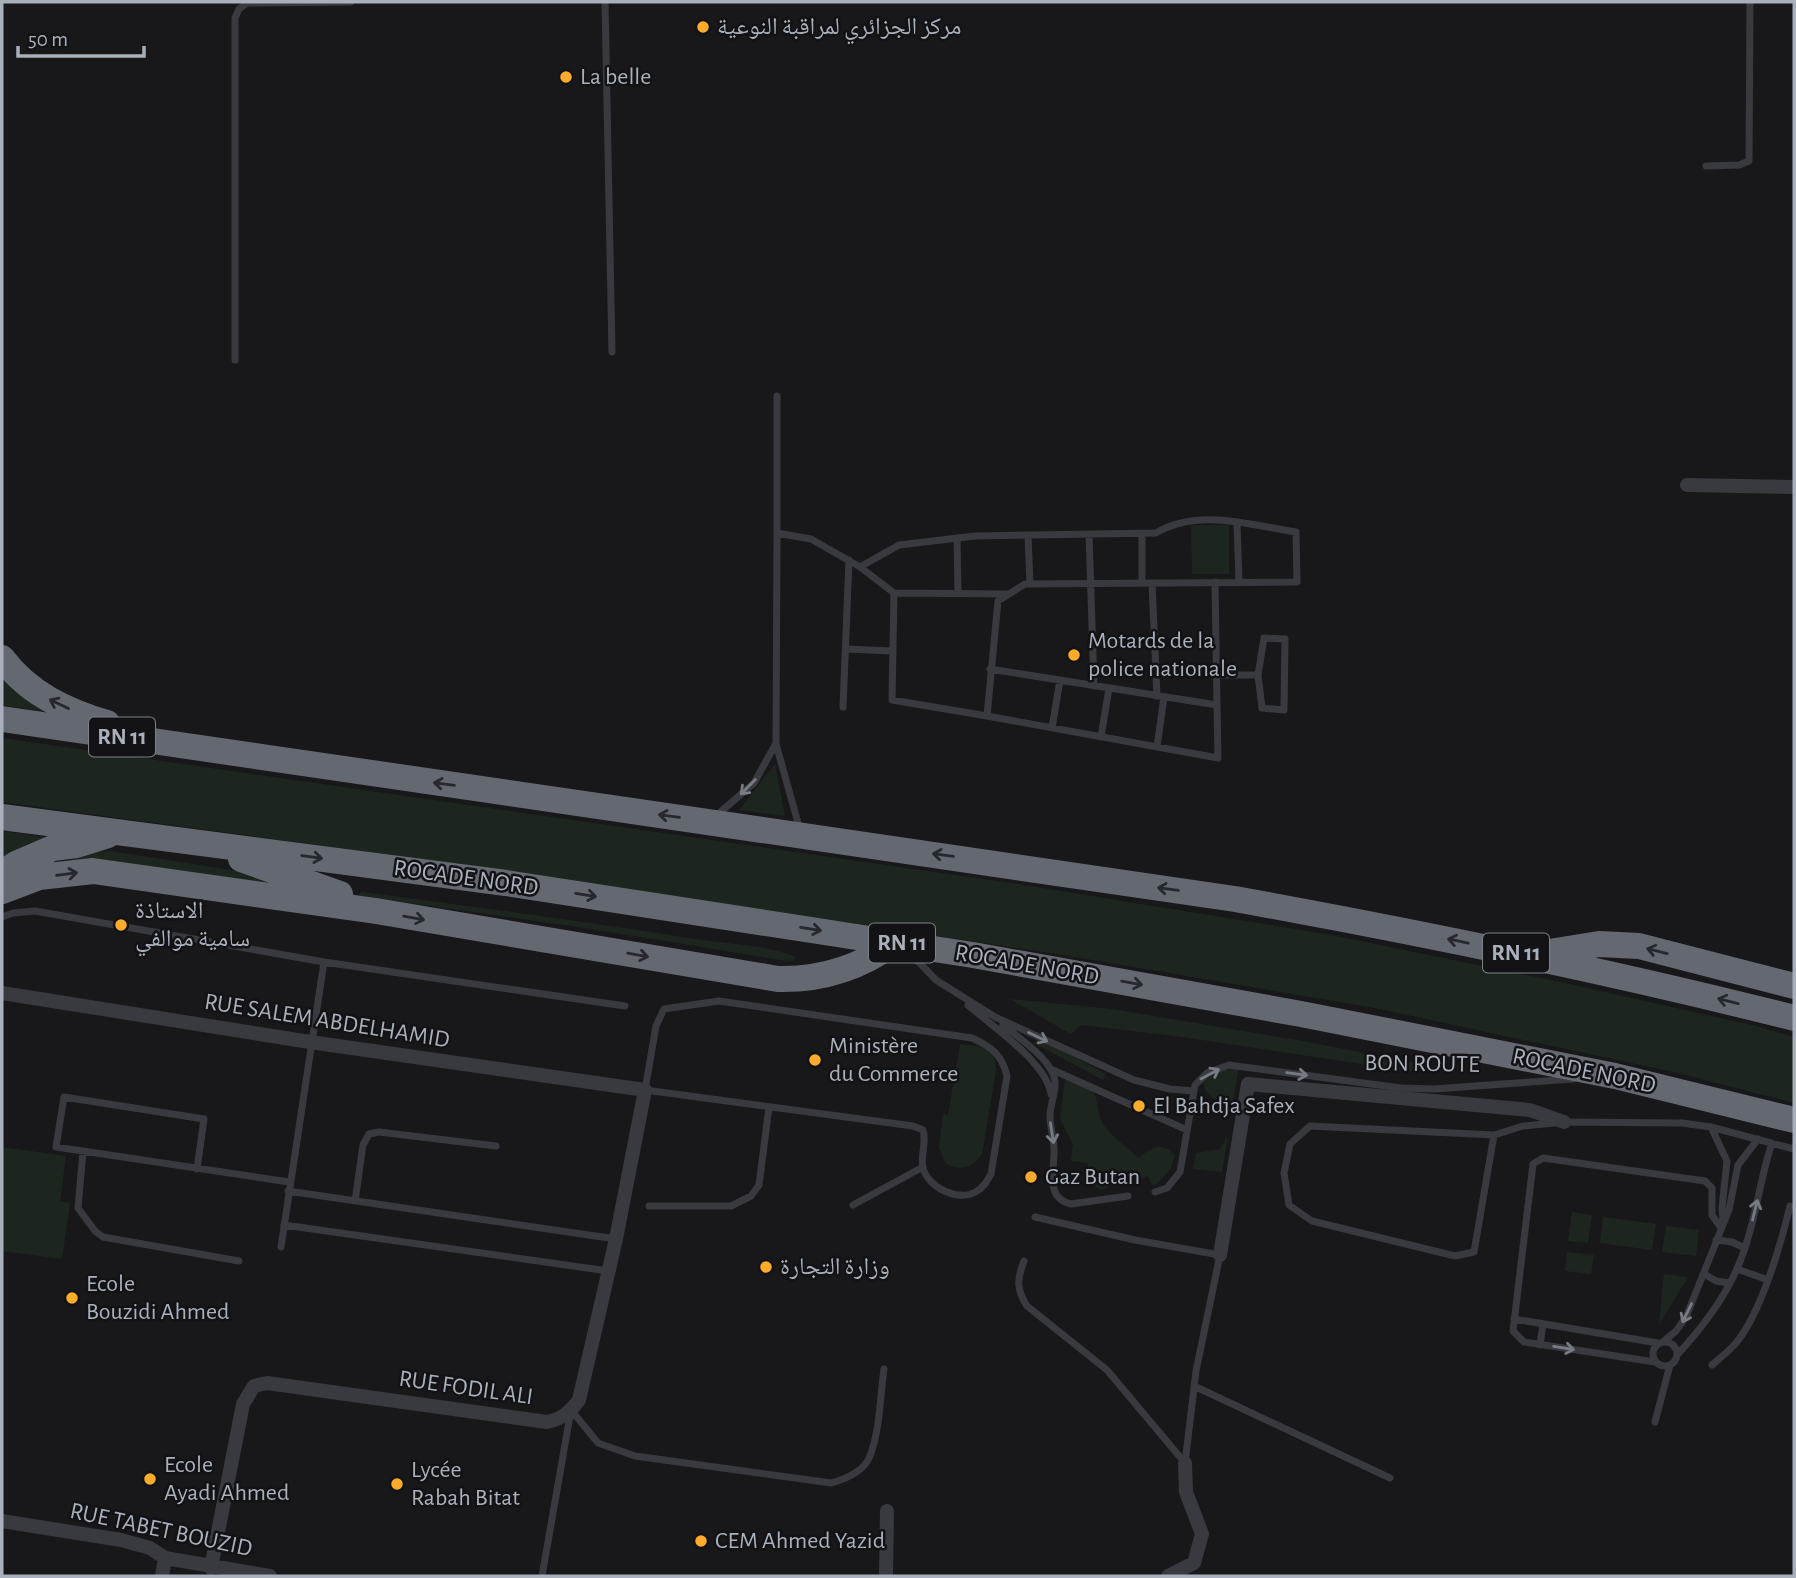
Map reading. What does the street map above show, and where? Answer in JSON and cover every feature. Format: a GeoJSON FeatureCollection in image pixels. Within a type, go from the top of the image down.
{"type":"FeatureCollection","features":[{"type":"Feature","properties":{"kind":"highway"},"geometry":{"type":"LineString","coordinates":[[2,658],[22,682],[37,693],[83,715],[242,755]]}},
{"type":"Feature","properties":{"kind":"highway","name":"RN 11"},"geometry":{"type":"LineString","coordinates":[[2,719],[1236,899],[1528,955],[1635,978],[1794,1018]]}},
{"type":"Feature","properties":{"kind":"highway","name":"ROCADE NORD"},"geometry":{"type":"LineString","coordinates":[[2,817],[506,883],[899,943],[1301,1014],[1615,1076],[1794,1120]]}},
{"type":"Feature","properties":{"kind":"highway"},"geometry":{"type":"LineString","coordinates":[[2,873],[53,848],[76,845],[120,832]]}},
{"type":"Feature","properties":{"kind":"highway"},"geometry":{"type":"LineString","coordinates":[[186,840],[335,892],[376,911]]}},
{"type":"Feature","properties":{"kind":"highway"},"geometry":{"type":"LineString","coordinates":[[2,891],[40,877],[93,871],[376,911],[778,978],[797,979],[834,973],[899,943]]}},
{"type":"Feature","properties":{"kind":"highway"},"geometry":{"type":"LineString","coordinates":[[1528,955],[1600,944],[1639,946],[1794,986]]}},
{"type":"Feature","properties":{"kind":"street"},"geometry":{"type":"LineString","coordinates":[[1687,485],[1794,487]]}},
{"type":"Feature","properties":{"kind":"street","name":"RUE SALEM ABDELHAMID"},"geometry":{"type":"LineString","coordinates":[[2,993],[310,1042],[645,1090]]}},
{"type":"Feature","properties":{"kind":"street"},"geometry":{"type":"LineString","coordinates":[[1220,1255],[1248,1084],[1530,1110],[1564,1122]]}},
{"type":"Feature","properties":{"kind":"street"},"geometry":{"type":"LineString","coordinates":[[571,1410],[579,1400],[616,1239],[645,1090]]}},
{"type":"Feature","properties":{"kind":"street","name":"RUE FODIL ALI"},"geometry":{"type":"LineString","coordinates":[[211,1568],[243,1404],[254,1386],[267,1383],[547,1422],[559,1420],[571,1410]]}},
{"type":"Feature","properties":{"kind":"street"},"geometry":{"type":"LineString","coordinates":[[1168,1576],[1194,1563],[1202,1534],[1186,1492],[1185,1462]]}},
{"type":"Feature","properties":{"kind":"street"},"geometry":{"type":"LineString","coordinates":[[886,1576],[887,1511]]}},
{"type":"Feature","properties":{"kind":"street","name":"RUE TABET BOUZID"},"geometry":{"type":"LineString","coordinates":[[2,1521],[121,1540],[150,1548],[165,1558],[270,1576]]}},
{"type":"Feature","properties":{"kind":"street"},"geometry":{"type":"LineString","coordinates":[[162,1576],[165,1558]]}},
{"type":"Feature","properties":{"kind":"lane"},"geometry":{"type":"LineString","coordinates":[[235,360],[235,18],[239,9],[247,3],[351,2]]}},
{"type":"Feature","properties":{"kind":"lane"},"geometry":{"type":"LineString","coordinates":[[604,2],[612,352]]}},
{"type":"Feature","properties":{"kind":"lane"},"geometry":{"type":"LineString","coordinates":[[1706,166],[1740,165],[1749,161],[1749,2]]}},
{"type":"Feature","properties":{"kind":"lane"},"geometry":{"type":"LineString","coordinates":[[777,396],[776,744],[802,834]]}},
{"type":"Feature","properties":{"kind":"lane"},"geometry":{"type":"LineString","coordinates":[[860,566],[899,545],[957,538],[1156,533],[1171,525],[1207,519],[1296,532],[1297,582],[1025,584],[998,601],[987,716]]}},
{"type":"Feature","properties":{"kind":"lane"},"geometry":{"type":"LineString","coordinates":[[1237,523],[1239,582]]}},
{"type":"Feature","properties":{"kind":"lane"},"geometry":{"type":"LineString","coordinates":[[777,533],[811,539],[860,566],[894,593],[1009,594]]}},
{"type":"Feature","properties":{"kind":"lane"},"geometry":{"type":"LineString","coordinates":[[1142,533],[1142,583]]}},
{"type":"Feature","properties":{"kind":"lane"},"geometry":{"type":"LineString","coordinates":[[1089,534],[1094,686]]}},
{"type":"Feature","properties":{"kind":"lane"},"geometry":{"type":"LineString","coordinates":[[1028,535],[1030,584]]}},
{"type":"Feature","properties":{"kind":"lane"},"geometry":{"type":"LineString","coordinates":[[957,538],[958,594]]}},
{"type":"Feature","properties":{"kind":"lane"},"geometry":{"type":"LineString","coordinates":[[843,707],[849,561]]}},
{"type":"Feature","properties":{"kind":"lane"},"geometry":{"type":"LineString","coordinates":[[894,593],[892,700],[1218,758],[1215,582]]}},
{"type":"Feature","properties":{"kind":"lane"},"geometry":{"type":"LineString","coordinates":[[1152,583],[1161,697],[1157,747]]}},
{"type":"Feature","properties":{"kind":"lane"},"geometry":{"type":"LineString","coordinates":[[1264,638],[1285,639],[1284,710],[1262,708],[1258,675],[1264,638]]}},
{"type":"Feature","properties":{"kind":"lane"},"geometry":{"type":"LineString","coordinates":[[846,649],[891,650]]}},
{"type":"Feature","properties":{"kind":"lane"},"geometry":{"type":"LineString","coordinates":[[990,669],[1217,705]]}},
{"type":"Feature","properties":{"kind":"lane"},"geometry":{"type":"LineString","coordinates":[[1217,675],[1258,675]]}},
{"type":"Feature","properties":{"kind":"lane"},"geometry":{"type":"LineString","coordinates":[[1052,728],[1060,680]]}},
{"type":"Feature","properties":{"kind":"lane"},"geometry":{"type":"LineString","coordinates":[[1101,737],[1109,688]]}},
{"type":"Feature","properties":{"kind":"lane"},"geometry":{"type":"LineString","coordinates":[[709,821],[754,783],[776,744]]}},
{"type":"Feature","properties":{"kind":"lane"},"geometry":{"type":"LineString","coordinates":[[2,917],[35,911],[324,962],[625,1006]]}},
{"type":"Feature","properties":{"kind":"lane"},"geometry":{"type":"LineString","coordinates":[[899,943],[926,972],[1042,1071],[1050,1088],[1052,1106]]}},
{"type":"Feature","properties":{"kind":"lane"},"geometry":{"type":"LineString","coordinates":[[281,1247],[324,962]]}},
{"type":"Feature","properties":{"kind":"lane"},"geometry":{"type":"LineString","coordinates":[[949,989],[995,1017],[1134,1080],[1170,1089],[1194,1091],[1180,1172],[1167,1188],[1155,1192]]}},
{"type":"Feature","properties":{"kind":"lane"},"geometry":{"type":"LineString","coordinates":[[719,1001],[972,1038],[989,1045],[1003,1060],[1006,1076],[991,1174],[975,1193],[964,1195],[950,1194],[930,1179],[923,1167],[923,1130],[913,1126],[769,1107],[645,1090],[656,1026],[664,1009],[719,1001]]}},
{"type":"Feature","properties":{"kind":"lane"},"geometry":{"type":"LineString","coordinates":[[995,1017],[1052,1070],[1187,1130]]}},
{"type":"Feature","properties":{"kind":"lane","name":"BON ROUTE"},"geometry":{"type":"LineString","coordinates":[[1194,1091],[1202,1076],[1229,1065],[1401,1088],[1467,1087],[1615,1076]]}},
{"type":"Feature","properties":{"kind":"lane"},"geometry":{"type":"LineString","coordinates":[[1052,1070],[1055,1082],[1050,1117],[1054,1147],[1053,1186],[1059,1198],[1071,1204],[1128,1196]]}},
{"type":"Feature","properties":{"kind":"lane"},"geometry":{"type":"LineString","coordinates":[[197,1168],[204,1119],[64,1097],[57,1147],[289,1182]]}},
{"type":"Feature","properties":{"kind":"lane"},"geometry":{"type":"LineString","coordinates":[[649,1206],[731,1206],[751,1196],[759,1185],[769,1107]]}},
{"type":"Feature","properties":{"kind":"lane"},"geometry":{"type":"LineString","coordinates":[[1494,1135],[1474,1252],[1455,1256],[1312,1221],[1289,1205],[1284,1173],[1290,1144],[1310,1126],[1494,1135],[1522,1126],[1564,1122],[1682,1123],[1712,1127],[1794,1149]]}},
{"type":"Feature","properties":{"kind":"lane"},"geometry":{"type":"LineString","coordinates":[[1712,1127],[1727,1161],[1722,1225]]}},
{"type":"Feature","properties":{"kind":"lane"},"geometry":{"type":"LineString","coordinates":[[355,1201],[363,1145],[369,1134],[379,1132],[496,1146]]}},
{"type":"Feature","properties":{"kind":"lane"},"geometry":{"type":"LineString","coordinates":[[1655,1362],[1652,1354],[1660,1343],[1676,1331],[1686,1317],[1729,1210],[1738,1165],[1758,1139]]}},
{"type":"Feature","properties":{"kind":"lane"},"geometry":{"type":"LineString","coordinates":[[1722,1225],[1712,1215],[1712,1188],[1705,1181],[1539,1159],[1531,1168],[1513,1331],[1524,1342],[1655,1362],[1662,1366],[1670,1365],[1696,1333],[1737,1269],[1772,1143]]}},
{"type":"Feature","properties":{"kind":"lane"},"geometry":{"type":"LineString","coordinates":[[83,1151],[78,1208],[103,1237],[239,1261]]}},
{"type":"Feature","properties":{"kind":"lane"},"geometry":{"type":"LineString","coordinates":[[853,1205],[923,1167]]}},
{"type":"Feature","properties":{"kind":"lane"},"geometry":{"type":"LineString","coordinates":[[288,1191],[616,1239]]}},
{"type":"Feature","properties":{"kind":"lane"},"geometry":{"type":"LineString","coordinates":[[1712,1365],[1736,1344],[1744,1332],[1768,1280],[1790,1206]]}},
{"type":"Feature","properties":{"kind":"lane"},"geometry":{"type":"LineString","coordinates":[[1035,1217],[1135,1240],[1220,1255],[1194,1386],[1185,1462]]}},
{"type":"Feature","properties":{"kind":"lane"},"geometry":{"type":"LineString","coordinates":[[284,1225],[608,1271]]}},
{"type":"Feature","properties":{"kind":"lane"},"geometry":{"type":"LineString","coordinates":[[1716,1240],[1731,1241],[1745,1248]]}},
{"type":"Feature","properties":{"kind":"lane"},"geometry":{"type":"LineString","coordinates":[[1024,1261],[1017,1280],[1019,1293],[1027,1307],[1107,1370],[1185,1462]]}},
{"type":"Feature","properties":{"kind":"lane"},"geometry":{"type":"LineString","coordinates":[[1737,1269],[1768,1280]]}},
{"type":"Feature","properties":{"kind":"lane"},"geometry":{"type":"LineString","coordinates":[[1704,1274],[1729,1283]]}},
{"type":"Feature","properties":{"kind":"lane"},"geometry":{"type":"LineString","coordinates":[[1514,1319],[1673,1345],[1677,1355]]}},
{"type":"Feature","properties":{"kind":"lane"},"geometry":{"type":"LineString","coordinates":[[1540,1345],[1543,1324]]}},
{"type":"Feature","properties":{"kind":"lane"},"geometry":{"type":"LineString","coordinates":[[1656,1422],[1670,1365]]}},
{"type":"Feature","properties":{"kind":"lane"},"geometry":{"type":"LineString","coordinates":[[571,1410],[598,1443],[635,1456],[831,1483],[849,1478],[869,1458],[884,1369]]}},
{"type":"Feature","properties":{"kind":"lane"},"geometry":{"type":"LineString","coordinates":[[1194,1386],[1390,1478]]}},
{"type":"Feature","properties":{"kind":"lane"},"geometry":{"type":"LineString","coordinates":[[542,1576],[571,1410]]}},
{"type":"Feature","properties":{"kind":"shaded area"},"geometry":{"type":"Polygon","coordinates":[[[1191,525],[1229,525],[1229,574],[1192,574],[1191,525]]]}},
{"type":"Feature","properties":{"kind":"shaded area"},"geometry":{"type":"Polygon","coordinates":[[[2,675],[54,713],[2,705],[2,675]]]}},
{"type":"Feature","properties":{"kind":"shaded area"},"geometry":{"type":"Polygon","coordinates":[[[2,738],[1018,884],[1326,934],[1565,983],[1794,1037],[1794,1103],[1678,1073],[1375,1008],[1057,954],[501,870],[2,802],[2,738]]]}},
{"type":"Feature","properties":{"kind":"shaded area"},"geometry":{"type":"Polygon","coordinates":[[[775,764],[785,816],[739,810],[775,764]]]}},
{"type":"Feature","properties":{"kind":"shaded area"},"geometry":{"type":"Polygon","coordinates":[[[2,831],[58,839],[2,860],[2,831]]]}},
{"type":"Feature","properties":{"kind":"shaded area"},"geometry":{"type":"Polygon","coordinates":[[[111,851],[282,878],[287,892],[73,865],[71,859],[85,852],[111,851]]]}},
{"type":"Feature","properties":{"kind":"shaded area"},"geometry":{"type":"Polygon","coordinates":[[[362,892],[751,946],[778,951],[796,958],[787,961],[585,928],[361,896],[359,894],[362,892]]]}},
{"type":"Feature","properties":{"kind":"shaded area"},"geometry":{"type":"Polygon","coordinates":[[[1010,999],[1112,1009],[1303,1041],[1436,1067],[1408,1071],[1183,1037],[1081,1025],[1071,1034],[1010,999]]]}},
{"type":"Feature","properties":{"kind":"shaded area"},"geometry":{"type":"Polygon","coordinates":[[[1038,1038],[1106,1074],[1103,1080],[1034,1043],[1038,1038]]]}},
{"type":"Feature","properties":{"kind":"shaded area"},"geometry":{"type":"Polygon","coordinates":[[[960,1044],[978,1046],[994,1055],[996,1070],[982,1154],[974,1163],[960,1168],[945,1163],[939,1148],[943,1114],[948,1115],[960,1044]]]}},
{"type":"Feature","properties":{"kind":"shaded area"},"geometry":{"type":"Polygon","coordinates":[[[1239,1066],[1230,1125],[1232,1109],[1213,1098],[1202,1081],[1214,1069],[1227,1070],[1239,1066]]]}},
{"type":"Feature","properties":{"kind":"shaded area"},"geometry":{"type":"Polygon","coordinates":[[[1065,1079],[1079,1081],[1093,1091],[1101,1121],[1113,1136],[1138,1158],[1156,1147],[1170,1150],[1175,1155],[1171,1168],[1157,1184],[1152,1185],[1148,1176],[1125,1185],[1119,1182],[1102,1190],[1086,1181],[1088,1163],[1071,1161],[1073,1144],[1060,1119],[1065,1079]]]}},
{"type":"Feature","properties":{"kind":"shaded area"},"geometry":{"type":"Polygon","coordinates":[[[1228,1135],[1222,1172],[1193,1169],[1196,1153],[1220,1149],[1228,1135]]]}},
{"type":"Feature","properties":{"kind":"shaded area"},"geometry":{"type":"Polygon","coordinates":[[[2,1147],[66,1156],[60,1201],[70,1203],[62,1259],[2,1251],[2,1147]]]}},
{"type":"Feature","properties":{"kind":"shaded area"},"geometry":{"type":"Polygon","coordinates":[[[1572,1212],[1592,1215],[1588,1243],[1568,1241],[1572,1212]]]}},
{"type":"Feature","properties":{"kind":"shaded area"},"geometry":{"type":"Polygon","coordinates":[[[1603,1217],[1656,1224],[1652,1250],[1600,1243],[1603,1217]]]}},
{"type":"Feature","properties":{"kind":"shaded area"},"geometry":{"type":"Polygon","coordinates":[[[1666,1226],[1699,1230],[1696,1256],[1662,1252],[1666,1226]]]}},
{"type":"Feature","properties":{"kind":"shaded area"},"geometry":{"type":"Polygon","coordinates":[[[1567,1252],[1594,1255],[1591,1274],[1565,1271],[1567,1252]]]}},
{"type":"Feature","properties":{"kind":"shaded area"},"geometry":{"type":"Polygon","coordinates":[[[1664,1274],[1688,1277],[1659,1325],[1663,1281],[1664,1274]]]}},
{"type":"Feature","properties":{"kind":"place","name":"مركز الجزائري لمراقبة النوعية"},"geometry":{"type":"Point","coordinates":[703,27]}},
{"type":"Feature","properties":{"kind":"place","name":"La belle"},"geometry":{"type":"Point","coordinates":[566,77]}},
{"type":"Feature","properties":{"kind":"place","name":"Motards de la police nationale"},"geometry":{"type":"Point","coordinates":[1074,655]}},
{"type":"Feature","properties":{"kind":"place","name":"الاستاذة سامية موالفي"},"geometry":{"type":"Point","coordinates":[121,925]}},
{"type":"Feature","properties":{"kind":"place","name":"Ministère du Commerce"},"geometry":{"type":"Point","coordinates":[815,1060]}},
{"type":"Feature","properties":{"kind":"place","name":"El Bahdja Safex"},"geometry":{"type":"Point","coordinates":[1139,1106]}},
{"type":"Feature","properties":{"kind":"place","name":"Gaz Butan"},"geometry":{"type":"Point","coordinates":[1031,1177]}},
{"type":"Feature","properties":{"kind":"place","name":"وزارة التجارة"},"geometry":{"type":"Point","coordinates":[766,1267]}},
{"type":"Feature","properties":{"kind":"place","name":"Ecole Bouzidi Ahmed"},"geometry":{"type":"Point","coordinates":[72,1298]}},
{"type":"Feature","properties":{"kind":"place","name":"Ecole Ayadi Ahmed"},"geometry":{"type":"Point","coordinates":[150,1479]}},
{"type":"Feature","properties":{"kind":"place","name":"Lycée Rabah Bitat"},"geometry":{"type":"Point","coordinates":[397,1484]}},
{"type":"Feature","properties":{"kind":"place","name":"CEM Ahmed Yazid"},"geometry":{"type":"Point","coordinates":[701,1541]}}]}
